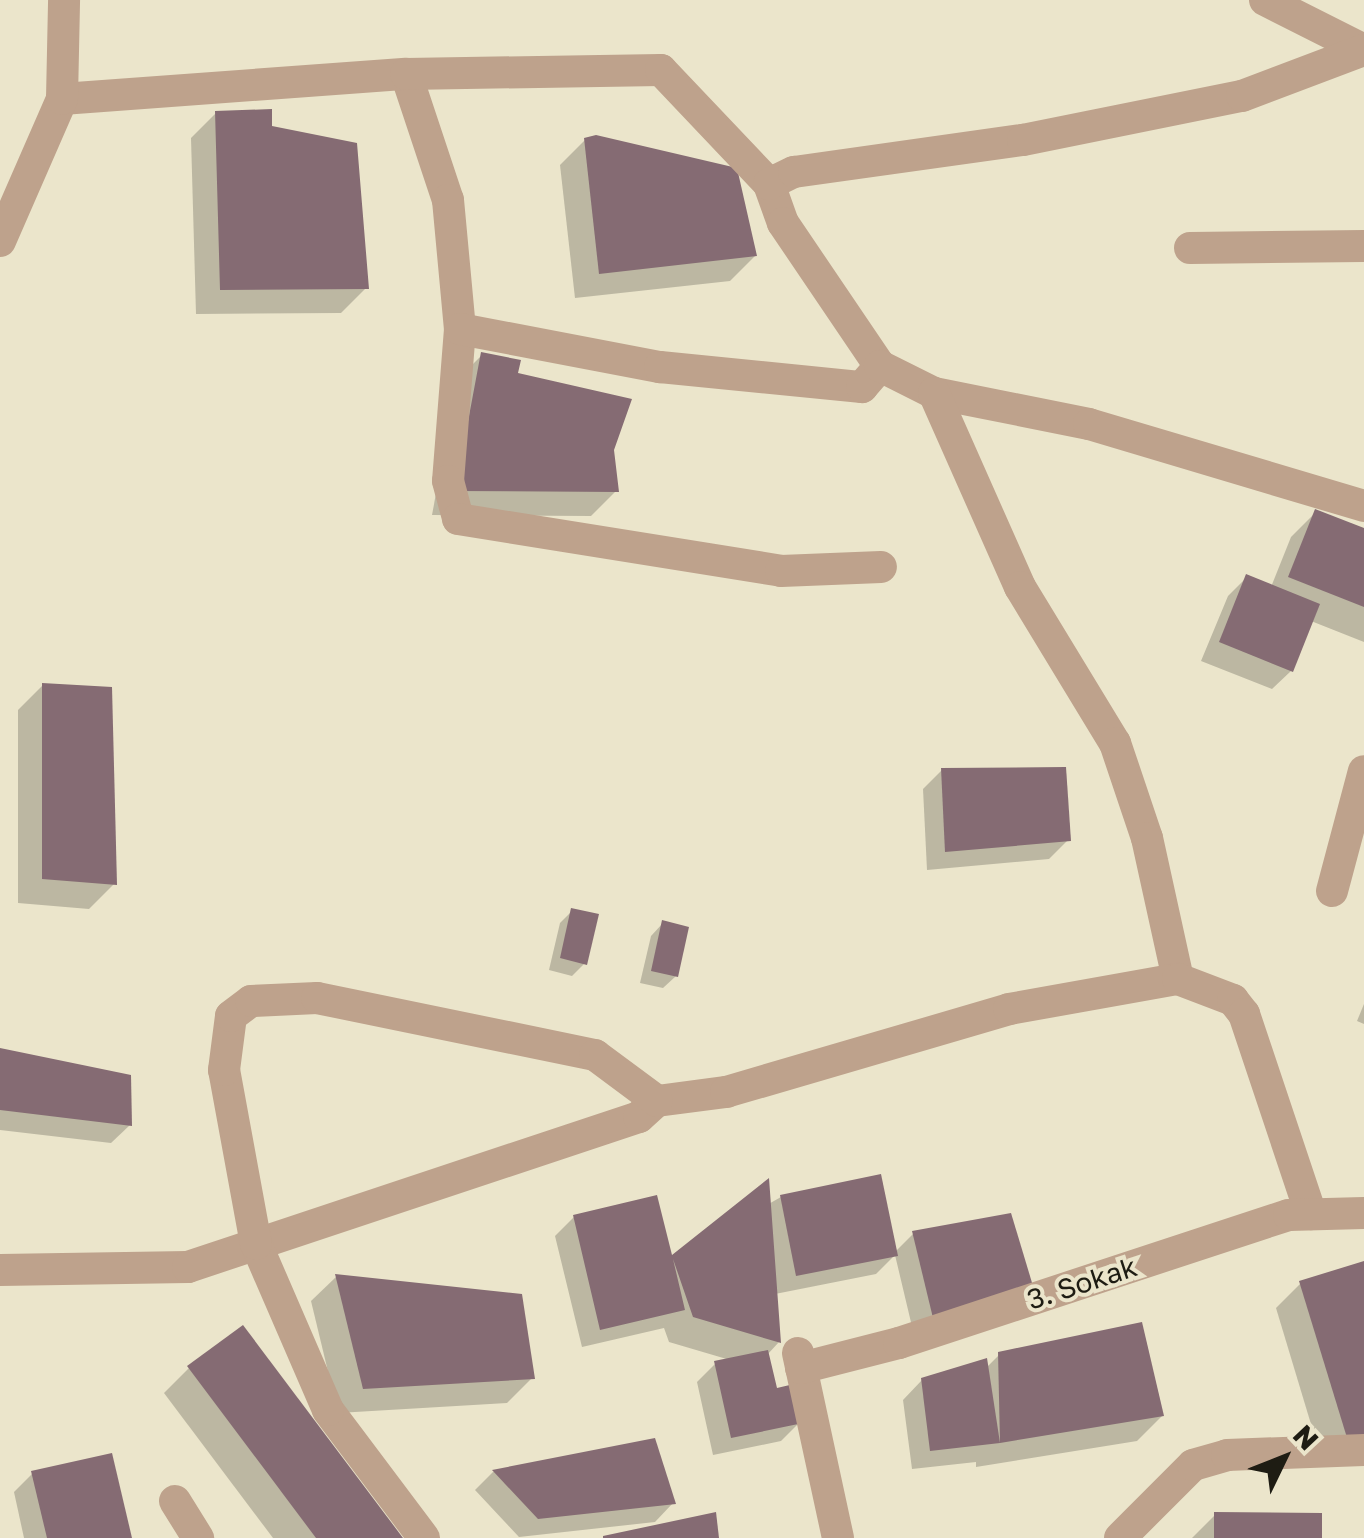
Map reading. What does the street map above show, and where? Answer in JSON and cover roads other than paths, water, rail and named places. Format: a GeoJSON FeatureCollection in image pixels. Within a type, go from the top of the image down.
{"type":"FeatureCollection","features":[{"type":"Feature","properties":{"kind":"street"},"geometry":{"type":"LineString","coordinates":[[0,241],[62,99],[64,0]]}},
{"type":"Feature","properties":{"kind":"street"},"geometry":{"type":"LineString","coordinates":[[1264,0],[1364,50]]}},
{"type":"Feature","properties":{"kind":"street"},"geometry":{"type":"LineString","coordinates":[[769,184],[794,172],[1023,140],[1242,96],[1364,50]]}},
{"type":"Feature","properties":{"kind":"street"},"geometry":{"type":"LineString","coordinates":[[62,99],[406,74],[661,70],[769,184],[783,223],[880,366],[934,392],[1089,424],[1364,506]]}},
{"type":"Feature","properties":{"kind":"street"},"geometry":{"type":"LineString","coordinates":[[406,74],[448,200],[460,329],[448,481],[458,519],[781,572],[880,566]]}},
{"type":"Feature","properties":{"kind":"street"},"geometry":{"type":"LineString","coordinates":[[1190,248],[1364,246]]}},
{"type":"Feature","properties":{"kind":"street"},"geometry":{"type":"LineString","coordinates":[[460,329],[660,367],[862,387],[880,366]]}},
{"type":"Feature","properties":{"kind":"street"},"geometry":{"type":"LineString","coordinates":[[934,392],[1020,587],[1115,742],[1147,838],[1178,979]]}},
{"type":"Feature","properties":{"kind":"street"},"geometry":{"type":"LineString","coordinates":[[1332,892],[1364,771]]}},
{"type":"Feature","properties":{"kind":"street"},"geometry":{"type":"LineString","coordinates":[[0,1270],[188,1267],[639,1117],[657,1101],[726,1092],[1009,1009],[1178,979],[1233,1000],[1244,1014],[1311,1214]]}},
{"type":"Feature","properties":{"kind":"street"},"geometry":{"type":"LineString","coordinates":[[424,1538],[328,1410],[256,1244],[224,1070],[232,1016],[250,1001],[317,998],[595,1055],[657,1101]]}},
{"type":"Feature","properties":{"kind":"street","name":"3. Sokak"},"geometry":{"type":"LineString","coordinates":[[838,1538],[800,1361],[899,1342],[1289,1214],[1364,1213]]}},
{"type":"Feature","properties":{"kind":"street"},"geometry":{"type":"LineString","coordinates":[[1120,1538],[1193,1465],[1227,1455],[1364,1450]]}},
{"type":"Feature","properties":{"kind":"street"},"geometry":{"type":"LineString","coordinates":[[176,1500],[198,1538]]}}]}
